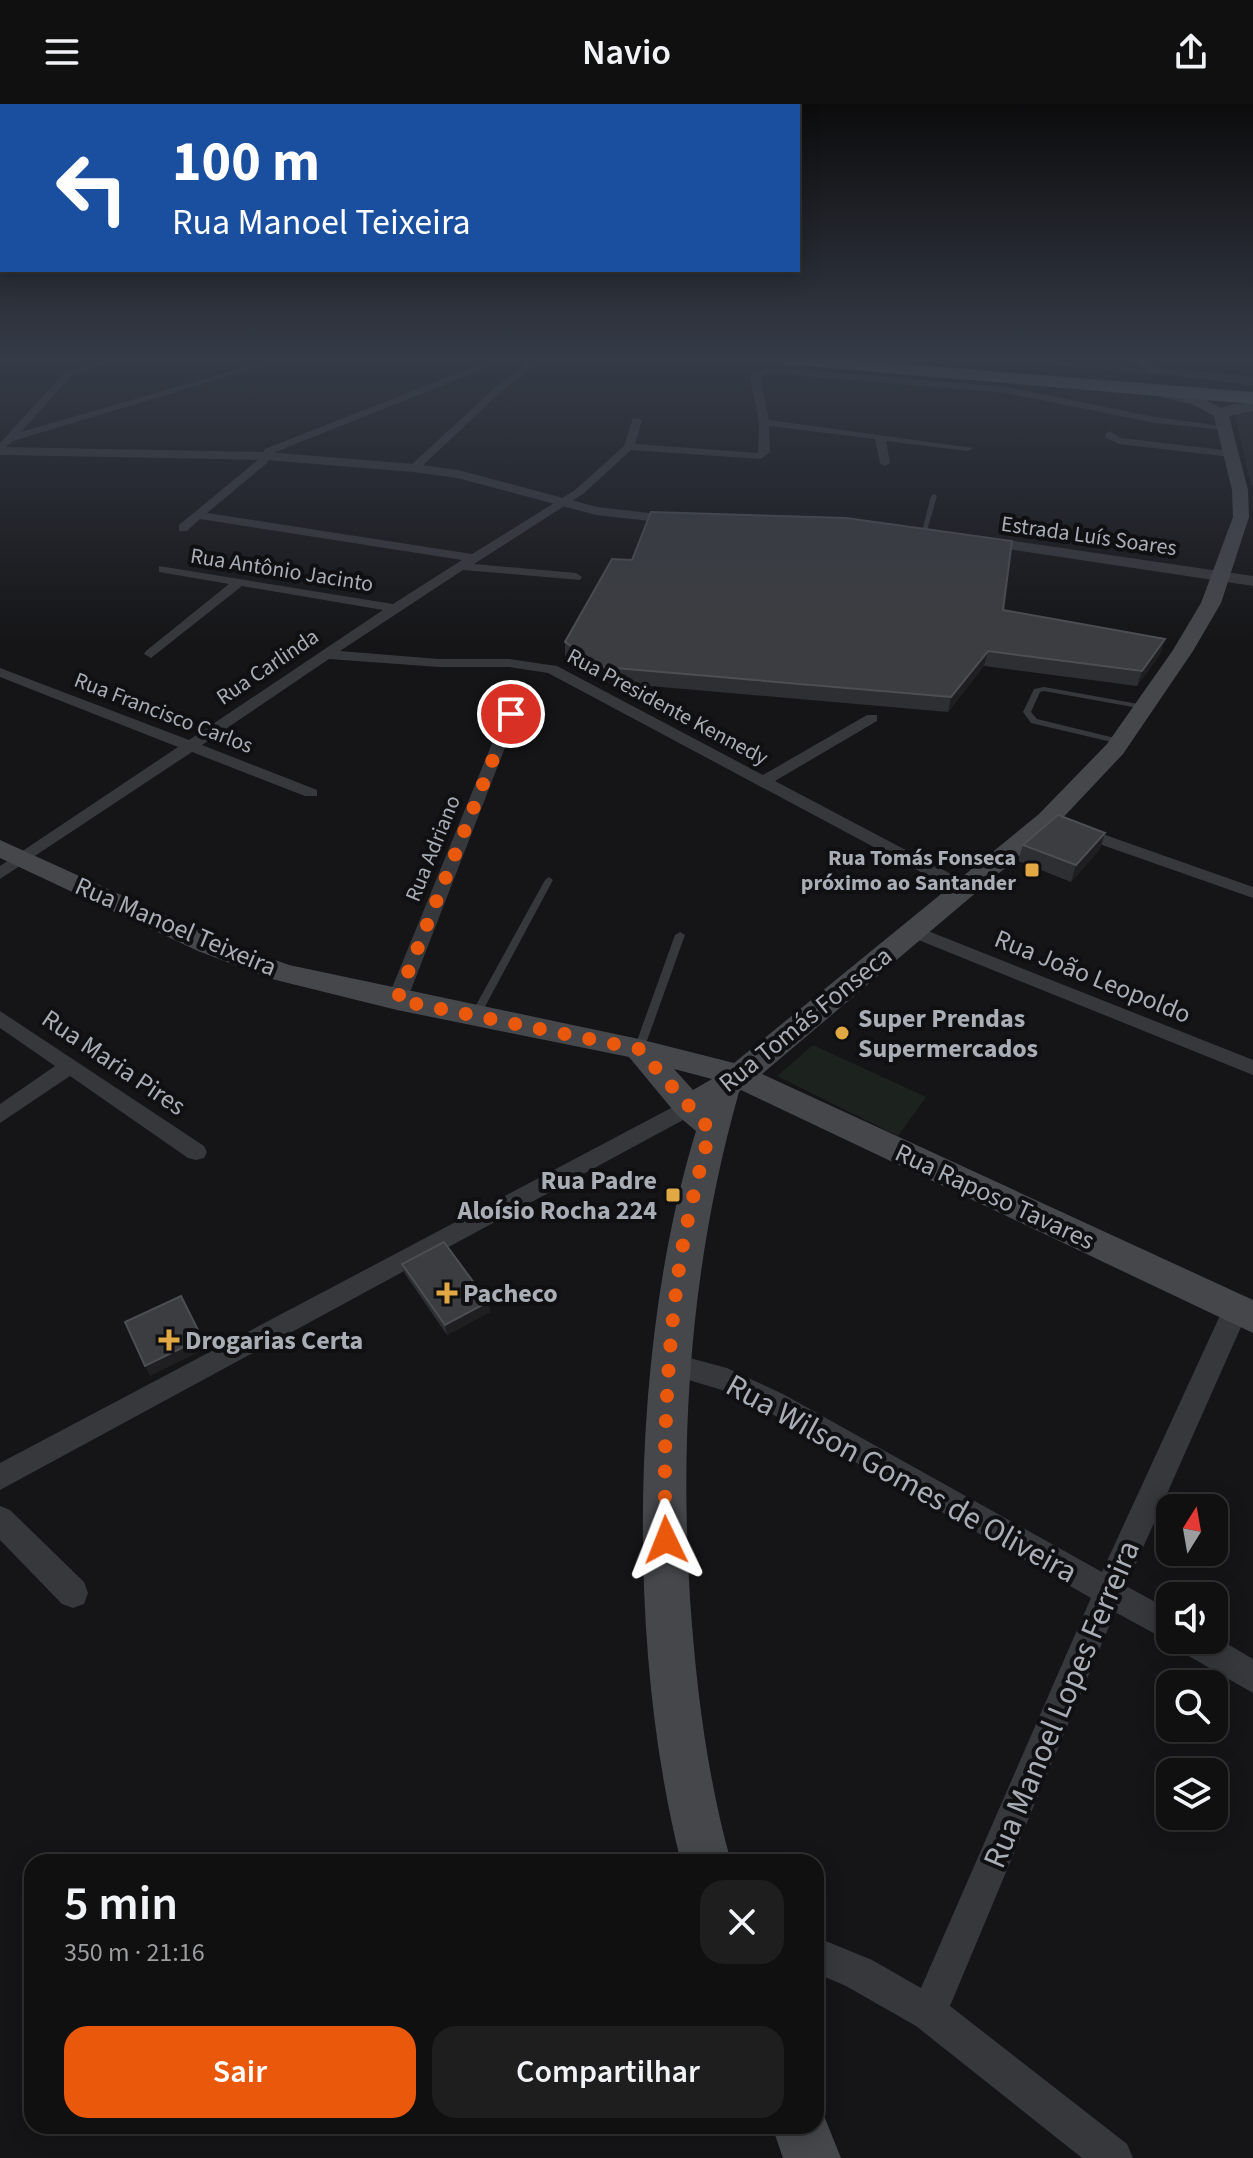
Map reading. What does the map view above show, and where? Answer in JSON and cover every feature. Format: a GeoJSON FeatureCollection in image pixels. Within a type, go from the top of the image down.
{"type":"FeatureCollection","features":[{"type":"Feature","properties":{"kind":"main road","name":"Rua Tomás Fonseca"},"geometry":{"type":"LineString","coordinates":[[731,1080],[1048,819],[1120,742],[1211,603],[1241,517],[1240,490],[1231,454]]}},
{"type":"Feature","properties":{"kind":"main road","name":"Rua Manoel Teixeira"},"geometry":{"type":"LineString","coordinates":[[12,853],[208,945],[282,973],[397,1000],[639,1049],[731,1080]]}},
{"type":"Feature","properties":{"kind":"main road"},"geometry":{"type":"LineString","coordinates":[[639,1049],[699,1118]]}},
{"type":"Feature","properties":{"kind":"main road"},"geometry":{"type":"LineString","coordinates":[[704,1854],[682,1753],[667,1595],[664,1485],[671,1364],[699,1118],[731,1080]]}},
{"type":"Feature","properties":{"kind":"main road","name":"Rua Raposo Tavares"},"geometry":{"type":"LineString","coordinates":[[731,1080],[1244,1313]]}},
{"type":"Feature","properties":{"kind":"main road"},"geometry":{"type":"LineString","coordinates":[[803,2134],[812,2158]]}},
{"type":"Feature","properties":{"kind":"street"},"geometry":{"type":"LineString","coordinates":[[126,453],[266,456],[414,468],[458,474],[563,503],[637,518],[704,521]]}},
{"type":"Feature","properties":{"kind":"street"},"geometry":{"type":"LineString","coordinates":[[183,528],[201,516],[268,453]]}},
{"type":"Feature","properties":{"kind":"street"},"geometry":{"type":"LineString","coordinates":[[414,468],[430,453]]}},
{"type":"Feature","properties":{"kind":"street","name":"Rua Carlinda"},"geometry":{"type":"LineString","coordinates":[[0,874],[12,853],[189,744],[458,566],[563,503],[622,453]]}},
{"type":"Feature","properties":{"kind":"street"},"geometry":{"type":"LineString","coordinates":[[715,453],[761,456],[764,453]]}},
{"type":"Feature","properties":{"kind":"street"},"geometry":{"type":"LineString","coordinates":[[883,453],[885,463]]}},
{"type":"Feature","properties":{"kind":"street"},"geometry":{"type":"LineString","coordinates":[[1221,453],[1231,454]]}},
{"type":"Feature","properties":{"kind":"street"},"geometry":{"type":"LineString","coordinates":[[201,516],[472,558]]}},
{"type":"Feature","properties":{"kind":"street","name":"Estrada Luís Soares"},"geometry":{"type":"LineString","coordinates":[[930,535],[1253,581]]}},
{"type":"Feature","properties":{"kind":"street"},"geometry":{"type":"LineString","coordinates":[[458,566],[576,577]]}},
{"type":"Feature","properties":{"kind":"street","name":"Rua Antônio Jacinto"},"geometry":{"type":"LineString","coordinates":[[163,569],[395,608]]}},
{"type":"Feature","properties":{"kind":"street"},"geometry":{"type":"LineString","coordinates":[[151,654],[239,582]]}},
{"type":"Feature","properties":{"kind":"street","name":"Rua Presidente Kennedy"},"geometry":{"type":"LineString","coordinates":[[325,654],[439,663],[509,663],[552,669],[964,888]]}},
{"type":"Feature","properties":{"kind":"street","name":"Rua Francisco Carlos"},"geometry":{"type":"LineString","coordinates":[[0,672],[311,793]]}},
{"type":"Feature","properties":{"kind":"street","name":"Rua Adriano"},"geometry":{"type":"LineString","coordinates":[[397,1000],[511,714]]}},
{"type":"Feature","properties":{"kind":"street"},"geometry":{"type":"LineString","coordinates":[[764,781],[872,718]]}},
{"type":"Feature","properties":{"kind":"street"},"geometry":{"type":"LineString","coordinates":[[1048,819],[1253,893]]}},
{"type":"Feature","properties":{"kind":"street","name":"Rua João Leopoldo"},"geometry":{"type":"LineString","coordinates":[[913,931],[1253,1068]]}},
{"type":"Feature","properties":{"kind":"street","name":"Rua Maria Pires"},"geometry":{"type":"LineString","coordinates":[[0,1018],[196,1152]]}},
{"type":"Feature","properties":{"kind":"street"},"geometry":{"type":"LineString","coordinates":[[0,1115],[69,1067]]}},
{"type":"Feature","properties":{"kind":"street","name":"Rua Tomás Fonseca"},"geometry":{"type":"LineString","coordinates":[[0,1477],[699,1118]]}},
{"type":"Feature","properties":{"kind":"street","name":"Rua Manoel Lopes Ferreira"},"geometry":{"type":"LineString","coordinates":[[929,2013],[1109,1591],[1244,1313]]}},
{"type":"Feature","properties":{"kind":"street","name":"Rua Wilson Gomes de Oliveira"},"geometry":{"type":"LineString","coordinates":[[671,1364],[727,1380],[774,1402],[1156,1619]]}},
{"type":"Feature","properties":{"kind":"street"},"geometry":{"type":"LineString","coordinates":[[0,1520],[73,1593]]}},
{"type":"Feature","properties":{"kind":"street"},"geometry":{"type":"LineString","coordinates":[[1214,1654],[1253,1677]]}},
{"type":"Feature","properties":{"kind":"street"},"geometry":{"type":"LineString","coordinates":[[824,1958],[859,1973],[929,2013],[1113,2158]]}},
{"type":"Feature","properties":{"kind":"lane"},"geometry":{"type":"LineString","coordinates":[[930,535],[934,496]]}},
{"type":"Feature","properties":{"kind":"lane"},"geometry":{"type":"LineString","coordinates":[[1120,742],[1034,721],[1027,712],[1037,691],[1044,689],[1144,707]]}},
{"type":"Feature","properties":{"kind":"lane"},"geometry":{"type":"LineString","coordinates":[[475,1016],[549,880]]}},
{"type":"Feature","properties":{"kind":"lane"},"geometry":{"type":"LineString","coordinates":[[639,1049],[680,935]]}},
{"type":"Feature","properties":{"kind":"shaded area"},"geometry":{"type":"Polygon","coordinates":[[[1244,453],[1253,453],[1251,485],[1244,453]]]}},
{"type":"Feature","properties":{"kind":"shaded area"},"geometry":{"type":"Polygon","coordinates":[[[813,1045],[926,1097],[898,1136],[777,1076],[813,1045]]]}},
{"type":"Feature","properties":{"kind":"building"},"geometry":{"type":"Polygon","coordinates":[[[651,512],[846,518],[1012,541],[1003,610],[1165,639],[1142,671],[988,651],[951,697],[604,667],[565,642],[612,559],[632,560],[651,512]]]}},
{"type":"Feature","properties":{"kind":"building"},"geometry":{"type":"Polygon","coordinates":[[[1058,815],[1105,833],[1076,865],[1023,845],[1058,815]]]}},
{"type":"Feature","properties":{"kind":"building","name":"Pacheco"},"geometry":{"type":"Polygon","coordinates":[[[444,1242],[488,1302],[445,1325],[402,1264],[444,1242]]]}},
{"type":"Feature","properties":{"kind":"building","name":"Drogarias Certa"},"geometry":{"type":"Polygon","coordinates":[[[181,1296],[202,1338],[145,1366],[125,1322],[181,1296]]]}},
{"type":"Feature","properties":{"kind":"place","name":"Rua Tomás Fonseca próximo ao Santander"},"geometry":{"type":"Point","coordinates":[1032,870]}},
{"type":"Feature","properties":{"kind":"place","name":"Super Prendas Supermercados"},"geometry":{"type":"Point","coordinates":[842,1033]}},
{"type":"Feature","properties":{"kind":"place","name":"Rua Padre Aloísio Rocha 224"},"geometry":{"type":"Point","coordinates":[673,1195]}},
{"type":"Feature","properties":{"kind":"place","name":"Pacheco"},"geometry":{"type":"Point","coordinates":[447,1293]}},
{"type":"Feature","properties":{"kind":"place","name":"Drogarias Certa"},"geometry":{"type":"Point","coordinates":[169,1340]}},
{"type":"Feature","properties":{"kind":"route"},"geometry":{"type":"LineString","coordinates":[[511,714],[397,1000],[639,1049],[710,1130],[690,1209],[677,1285],[664,1485],[666,1540]]}}]}
